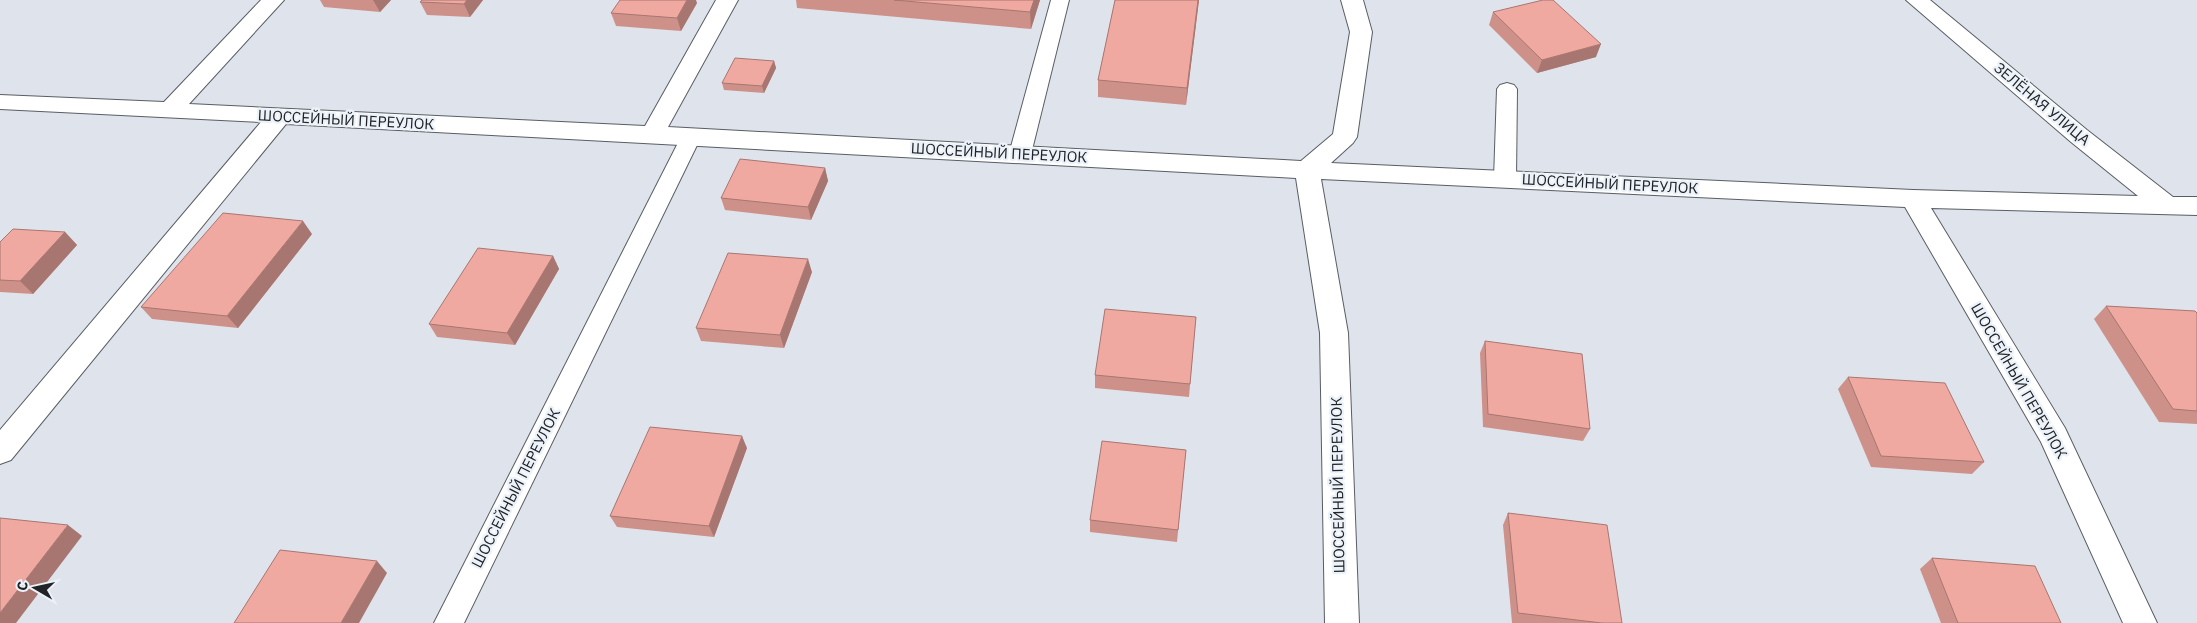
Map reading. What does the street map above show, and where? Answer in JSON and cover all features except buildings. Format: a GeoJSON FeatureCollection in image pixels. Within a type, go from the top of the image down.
{"type":"FeatureCollection","features":[{"type":"Feature","properties":{"kind":"street"},"geometry":{"type":"LineString","coordinates":[[170,110],[273,0]]}},
{"type":"Feature","properties":{"kind":"street"},"geometry":{"type":"LineString","coordinates":[[652,134],[726,0]]}},
{"type":"Feature","properties":{"kind":"street"},"geometry":{"type":"LineString","coordinates":[[1307,170],[1345,137],[1361,32],[1352,0]]}},
{"type":"Feature","properties":{"kind":"street","name":"ЗЕЛЁНАЯ УЛИЦА"},"geometry":{"type":"LineString","coordinates":[[1917,0],[2079,136],[2168,206]]}},
{"type":"Feature","properties":{"kind":"street","name":"ШОССЕЙНЫЙ ПЕРЕУЛОК"},"geometry":{"type":"LineString","coordinates":[[0,102],[652,134],[691,138],[1307,170],[1913,199],[2197,206]]}},
{"type":"Feature","properties":{"kind":"street"},"geometry":{"type":"LineString","coordinates":[[0,451],[279,117]]}},
{"type":"Feature","properties":{"kind":"street","name":"ШОССЕЙНЫЙ ПЕРЕУЛОК"},"geometry":{"type":"LineString","coordinates":[[1307,170],[1334,333],[1342,623]]}},
{"type":"Feature","properties":{"kind":"street","name":"ШОССЕЙНЫЙ ПЕРЕУЛОК"},"geometry":{"type":"LineString","coordinates":[[1913,199],[2054,436],[2140,623]]}},
{"type":"Feature","properties":{"kind":"lane"},"geometry":{"type":"LineString","coordinates":[[1020,154],[1060,0]]}},
{"type":"Feature","properties":{"kind":"lane"},"geometry":{"type":"LineString","coordinates":[[1505,179],[1506,89]]}},
{"type":"Feature","properties":{"kind":"lane","name":"ШОССЕЙНЫЙ ПЕРЕУЛОК"},"geometry":{"type":"LineString","coordinates":[[449,623],[691,138]]}}]}
